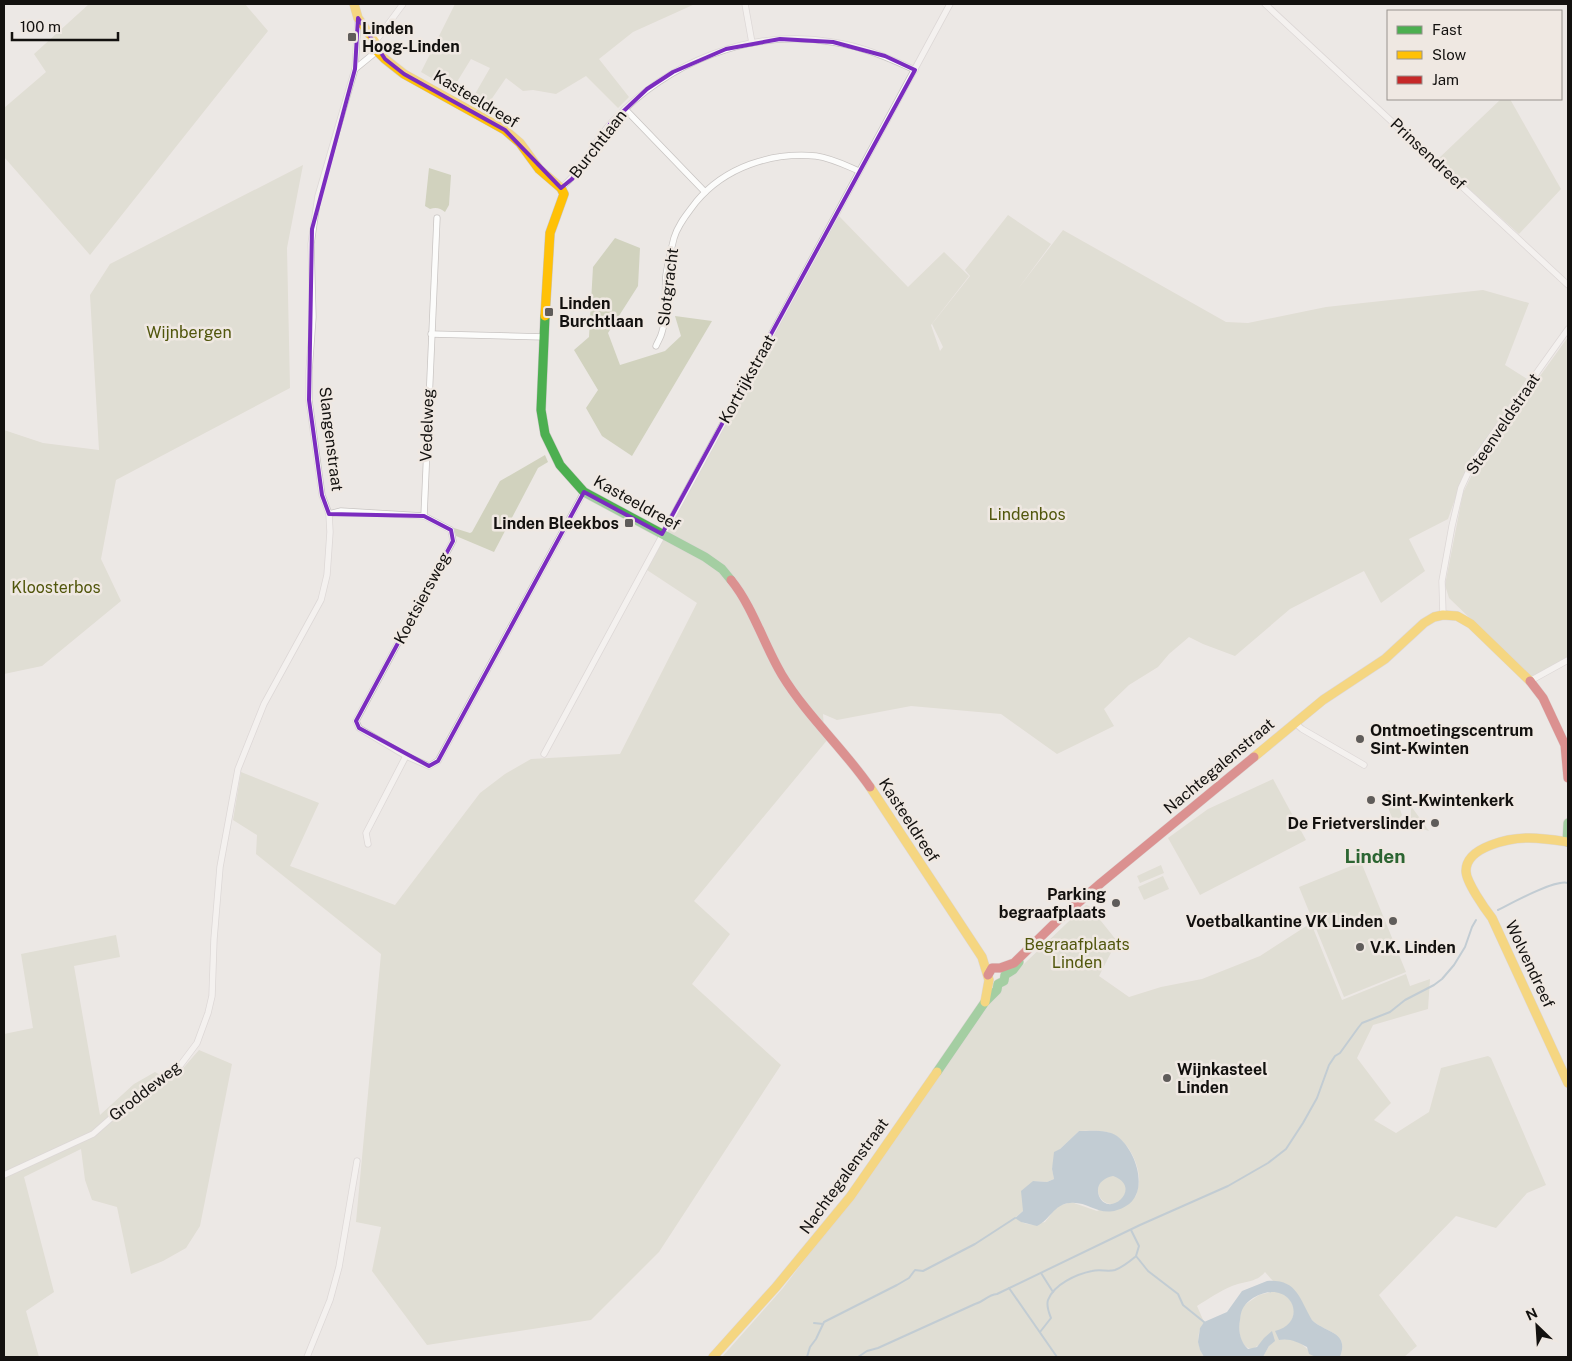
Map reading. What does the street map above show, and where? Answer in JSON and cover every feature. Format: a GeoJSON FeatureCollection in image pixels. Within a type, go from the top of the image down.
{"type":"FeatureCollection","features":[{"type":"Feature","properties":{"kind":"street","name":"Slangenstraat"},"geometry":{"type":"LineString","coordinates":[[230,803],[242,755],[264,704],[321,600],[325,589],[330,532],[329,514],[322,495],[309,400],[313,317],[311,244],[318,196],[355,69],[358,18],[354,4]]}},
{"type":"Feature","properties":{"kind":"street"},"geometry":{"type":"LineString","coordinates":[[355,69],[376,46],[403,4]]}},
{"type":"Feature","properties":{"kind":"street"},"geometry":{"type":"LineString","coordinates":[[745,4],[752,43]]}},
{"type":"Feature","properties":{"kind":"street","name":"Kortrijkstraat"},"geometry":{"type":"LineString","coordinates":[[544,754],[950,4]]}},
{"type":"Feature","properties":{"kind":"street","name":"Prinsendreef"},"geometry":{"type":"LineString","coordinates":[[1265,4],[1529,247],[1568,286]]}},
{"type":"Feature","properties":{"kind":"street","name":"Kasteeldreef"},"geometry":{"type":"LineString","coordinates":[[358,18],[385,59],[404,74],[505,130],[520,143],[539,169],[561,188],[564,194],[550,233],[541,410],[543,425],[550,448],[560,468],[584,492],[705,557],[722,569],[738,587],[782,675],[795,695],[858,770],[982,957],[992,980]]}},
{"type":"Feature","properties":{"kind":"street","name":"Burchtlaan"},"geometry":{"type":"LineString","coordinates":[[561,188],[572,179],[607,128],[647,89],[673,72],[700,58],[726,49],[780,39],[833,42],[885,56],[915,70]]}},
{"type":"Feature","properties":{"kind":"street"},"geometry":{"type":"LineString","coordinates":[[625,109],[705,192]]}},
{"type":"Feature","properties":{"kind":"street","name":"Slotgracht"},"geometry":{"type":"LineString","coordinates":[[656,346],[663,331],[666,276],[675,235],[686,215],[705,192],[727,175],[742,167],[760,161],[784,157],[817,156],[839,162],[859,171]]}},
{"type":"Feature","properties":{"kind":"street","name":"Vedelweg"},"geometry":{"type":"LineString","coordinates":[[424,516],[437,218]]}},
{"type":"Feature","properties":{"kind":"street","name":"Steenveldstraat"},"geometry":{"type":"LineString","coordinates":[[1443,615],[1441,599],[1442,581],[1461,488],[1473,462],[1568,328]]}},
{"type":"Feature","properties":{"kind":"street"},"geometry":{"type":"LineString","coordinates":[[431,334],[545,337]]}},
{"type":"Feature","properties":{"kind":"street","name":"Koetsiersweg"},"geometry":{"type":"LineString","coordinates":[[329,514],[341,511],[424,516],[451,530],[453,541],[356,721],[359,728],[406,756],[429,766],[438,761],[584,492]]}},
{"type":"Feature","properties":{"kind":"street"},"geometry":{"type":"LineString","coordinates":[[1443,615],[1457,616],[1471,624],[1530,681],[1543,698],[1565,744],[1568,778]]}},
{"type":"Feature","properties":{"kind":"street","name":"Nachtegalenstraat"},"geometry":{"type":"LineString","coordinates":[[713,1357],[800,1260],[850,1197],[985,1002],[997,990],[990,971],[1014,970],[1024,954],[1057,921],[1101,883],[1323,700],[1385,659],[1424,623],[1434,617],[1443,615]]}},
{"type":"Feature","properties":{"kind":"street"},"geometry":{"type":"LineString","coordinates":[[1530,681],[1568,660]]}},
{"type":"Feature","properties":{"kind":"street"},"geometry":{"type":"LineString","coordinates":[[1295,723],[1364,765]]}},
{"type":"Feature","properties":{"kind":"street"},"geometry":{"type":"LineString","coordinates":[[368,844],[366,833],[406,756]]}},
{"type":"Feature","properties":{"kind":"street","name":"Groddeweg"},"geometry":{"type":"LineString","coordinates":[[4,1175],[92,1134],[126,1105],[179,1067],[197,1043],[212,996],[214,939],[220,867],[230,803]]}},
{"type":"Feature","properties":{"kind":"street"},"geometry":{"type":"LineString","coordinates":[[1568,823],[1568,842]]}},
{"type":"Feature","properties":{"kind":"street","name":"Wolvendreef"},"geometry":{"type":"LineString","coordinates":[[1568,842],[1537,838],[1517,838],[1487,847],[1466,858],[1466,873],[1482,906],[1492,918],[1568,1083]]}},
{"type":"Feature","properties":{"kind":"street","name":"Kasteeldreef"},"geometry":{"type":"LineString","coordinates":[[982,957],[1000,970]]}},
{"type":"Feature","properties":{"kind":"street","name":"Nachtegalenstraat"},"geometry":{"type":"LineString","coordinates":[[992,980],[1004,981],[1000,970]]}},
{"type":"Feature","properties":{"kind":"street"},"geometry":{"type":"LineString","coordinates":[[307,1357],[330,1300],[339,1267],[357,1161]]}},
{"type":"Feature","properties":{"kind":"highlighted area"},"geometry":{"type":"Polygon","coordinates":[[[358,18],[385,59],[404,74],[505,130],[561,188],[572,179],[611,123],[647,89],[673,72],[726,49],[780,39],[833,42],[885,56],[915,70],[662,534],[584,492],[438,761],[429,766],[359,728],[356,721],[453,541],[451,530],[424,516],[329,514],[322,495],[309,400],[312,229],[355,69],[358,18]]]}},
{"type":"Feature","properties":{"kind":"green space"},"geometry":{"type":"Polygon","coordinates":[[[89,4],[245,4],[268,31],[90,255],[4,157],[4,108],[46,72],[34,54],[89,4]]]}},
{"type":"Feature","properties":{"kind":"green space"},"geometry":{"type":"Polygon","coordinates":[[[455,4],[695,4],[633,32],[599,59],[629,97],[618,108],[586,76],[556,94],[533,90],[523,91],[506,78],[484,110],[471,101],[490,68],[471,59],[452,90],[421,72],[455,4]]]}},
{"type":"Feature","properties":{"kind":"green space"},"geometry":{"type":"Polygon","coordinates":[[[1500,100],[1511,100],[1561,189],[1519,234],[1437,160],[1500,100]]]}},
{"type":"Feature","properties":{"kind":"green space","name":"Wijnbergen"},"geometry":{"type":"Polygon","coordinates":[[[303,165],[287,248],[290,388],[116,480],[101,559],[121,601],[42,666],[4,674],[4,430],[43,443],[99,450],[90,295],[110,264],[303,165]]]}},
{"type":"Feature","properties":{"kind":"green space"},"geometry":{"type":"Polygon","coordinates":[[[429,168],[451,175],[449,205],[445,212],[425,206],[429,168]]]}},
{"type":"Feature","properties":{"kind":"green space","name":"Lindenbos"},"geometry":{"type":"Polygon","coordinates":[[[838,215],[908,287],[944,252],[969,276],[931,325],[940,351],[943,347],[932,324],[970,276],[965,270],[1008,215],[1051,244],[1018,289],[1063,230],[1226,322],[1248,323],[1326,307],[1483,290],[1529,303],[1505,365],[1527,379],[1478,450],[1459,488],[1448,519],[1409,539],[1425,571],[1381,603],[1364,571],[1290,609],[1235,656],[1189,637],[1169,654],[1158,667],[1129,685],[1104,709],[1114,726],[1057,754],[1001,714],[911,706],[837,720],[823,714],[824,729],[828,739],[694,901],[730,934],[692,984],[781,1065],[659,1252],[591,1320],[427,1345],[372,1271],[381,1227],[356,1222],[381,954],[256,854],[257,835],[233,820],[241,772],[319,803],[290,866],[395,905],[480,793],[505,774],[531,759],[620,754],[697,603],[647,570],[838,215]]]}},
{"type":"Feature","properties":{"kind":"green space"},"geometry":{"type":"Polygon","coordinates":[[[615,238],[640,248],[638,286],[608,333],[620,365],[665,351],[681,336],[675,316],[712,321],[632,456],[602,436],[586,408],[598,390],[574,350],[589,337],[593,267],[615,238]]]}},
{"type":"Feature","properties":{"kind":"green space"},"geometry":{"type":"Polygon","coordinates":[[[1568,337],[1568,657],[1531,677],[1449,598],[1445,585],[1463,493],[1484,450],[1512,415],[1568,337]]]}},
{"type":"Feature","properties":{"kind":"green space"},"geometry":{"type":"Polygon","coordinates":[[[545,455],[548,462],[538,468],[494,552],[456,536],[454,528],[472,532],[500,481],[545,455]]]}},
{"type":"Feature","properties":{"kind":"green space"},"geometry":{"type":"Polygon","coordinates":[[[1273,779],[1306,840],[1200,895],[1168,838],[1208,809],[1273,779]]]}},
{"type":"Feature","properties":{"kind":"green space"},"geometry":{"type":"Polygon","coordinates":[[[1389,790],[1395,795],[1402,815],[1396,822],[1392,818],[1383,794],[1389,790]]]}},
{"type":"Feature","properties":{"kind":"green space"},"geometry":{"type":"Polygon","coordinates":[[[1411,806],[1429,831],[1413,823],[1411,806]]]}},
{"type":"Feature","properties":{"kind":"green space","name":"V.K. Linden"},"geometry":{"type":"Polygon","coordinates":[[[1361,862],[1406,972],[1344,997],[1299,887],[1361,862]]]}},
{"type":"Feature","properties":{"kind":"green space"},"geometry":{"type":"Polygon","coordinates":[[[1161,865],[1164,873],[1140,883],[1137,876],[1161,865]]]}},
{"type":"Feature","properties":{"kind":"green space"},"geometry":{"type":"Polygon","coordinates":[[[1163,876],[1169,889],[1144,900],[1138,887],[1163,876]]]}},
{"type":"Feature","properties":{"kind":"green space","name":"Begraafplaats Linden"},"geometry":{"type":"Polygon","coordinates":[[[1086,905],[1089,906],[1117,941],[1099,976],[1129,997],[1161,987],[1202,979],[1260,956],[1311,923],[1342,1000],[1406,974],[1410,986],[1430,979],[1428,1009],[1373,1025],[1357,1058],[1391,1103],[1374,1120],[1396,1133],[1429,1112],[1441,1068],[1488,1056],[1491,1058],[1546,1185],[1527,1193],[1496,1228],[1456,1216],[1379,1295],[1417,1346],[1404,1357],[1340,1357],[1342,1342],[1339,1337],[1312,1320],[1286,1284],[1273,1281],[1265,1272],[1254,1280],[1236,1284],[1223,1290],[1197,1306],[1204,1322],[1201,1326],[1198,1340],[1204,1357],[722,1357],[783,1288],[879,1162],[1004,983],[1086,905]],[[1079,1131],[1060,1149],[1052,1168],[1054,1179],[1047,1182],[1033,1181],[1023,1211],[1016,1217],[1019,1220],[1029,1224],[1037,1224],[1045,1222],[1059,1206],[1071,1202],[1097,1211],[1136,1196],[1139,1182],[1138,1171],[1134,1157],[1126,1145],[1110,1133],[1079,1131]]]}},
{"type":"Feature","properties":{"kind":"green space"},"geometry":{"type":"Polygon","coordinates":[[[116,935],[120,957],[74,966],[100,1115],[134,1084],[155,1072],[172,1081],[199,1050],[232,1064],[200,1226],[186,1248],[163,1261],[131,1274],[117,1207],[92,1200],[85,1180],[81,1149],[24,1177],[54,1292],[26,1311],[39,1357],[4,1357],[4,1034],[33,1028],[21,954],[116,935]]]}},
{"type":"Feature","properties":{"kind":"green space"},"geometry":{"type":"Polygon","coordinates":[[[1112,1176],[1122,1180],[1126,1190],[1122,1200],[1112,1204],[1102,1200],[1098,1190],[1102,1180],[1112,1176]]]}},
{"type":"Feature","properties":{"kind":"green space"},"geometry":{"type":"Polygon","coordinates":[[[1275,1291],[1288,1298],[1294,1311],[1291,1321],[1283,1330],[1279,1340],[1291,1339],[1296,1341],[1316,1357],[1263,1357],[1269,1346],[1260,1344],[1253,1349],[1243,1344],[1239,1325],[1243,1306],[1259,1295],[1275,1291]]]}},
{"type":"Feature","properties":{"kind":"water"},"geometry":{"type":"Polygon","coordinates":[[[1079,1131],[1104,1131],[1117,1136],[1130,1151],[1138,1171],[1139,1181],[1133,1200],[1126,1206],[1110,1212],[1077,1203],[1065,1204],[1056,1209],[1037,1226],[1021,1222],[1015,1218],[1023,1211],[1021,1191],[1033,1181],[1047,1182],[1054,1179],[1052,1169],[1054,1152],[1060,1149],[1079,1131]],[[1113,1176],[1106,1178],[1099,1185],[1099,1196],[1104,1202],[1116,1203],[1121,1199],[1125,1193],[1122,1181],[1113,1176]]]}},
{"type":"Feature","properties":{"kind":"water"},"geometry":{"type":"Polygon","coordinates":[[[1267,1281],[1285,1283],[1296,1292],[1312,1320],[1339,1337],[1342,1342],[1340,1357],[1316,1357],[1309,1354],[1307,1347],[1290,1340],[1279,1340],[1275,1331],[1286,1326],[1292,1319],[1294,1311],[1286,1296],[1277,1293],[1266,1293],[1253,1298],[1245,1305],[1239,1324],[1240,1336],[1248,1349],[1257,1347],[1272,1331],[1275,1341],[1269,1346],[1263,1357],[1204,1357],[1198,1342],[1200,1328],[1204,1322],[1227,1312],[1242,1291],[1267,1281]]]}},
{"type":"Feature","properties":{"kind":"waterway"},"geometry":{"type":"LineString","coordinates":[[1498,910],[1544,888],[1568,883]]}},
{"type":"Feature","properties":{"kind":"waterway"},"geometry":{"type":"LineString","coordinates":[[858,1357],[867,1351],[878,1348],[978,1303],[1140,1225],[1228,1186],[1268,1163],[1286,1149],[1317,1098],[1329,1065],[1362,1023],[1390,1012],[1405,1000],[1442,979],[1454,965],[1465,947],[1476,920]]}},
{"type":"Feature","properties":{"kind":"waterway"},"geometry":{"type":"LineString","coordinates":[[807,1357],[810,1347],[824,1322],[897,1285],[909,1278],[915,1270],[923,1271],[975,1244],[1015,1218]]}},
{"type":"Feature","properties":{"kind":"waterway"},"geometry":{"type":"LineString","coordinates":[[1131,1230],[1139,1246],[1136,1256],[1148,1271],[1178,1294],[1183,1305],[1204,1322]]}},
{"type":"Feature","properties":{"kind":"waterway"},"geometry":{"type":"LineString","coordinates":[[1040,1332],[1051,1318],[1047,1302],[1055,1289],[1073,1277],[1086,1272],[1115,1270],[1135,1257]]}},
{"type":"Feature","properties":{"kind":"waterway"},"geometry":{"type":"LineString","coordinates":[[1041,1273],[1053,1292]]}},
{"type":"Feature","properties":{"kind":"waterway"},"geometry":{"type":"LineString","coordinates":[[1009,1288],[1057,1357]]}},
{"type":"Feature","properties":{"kind":"waterway"},"geometry":{"type":"LineString","coordinates":[[814,1323],[823,1324]]}},
{"type":"Feature","properties":{"kind":"traffic: fast"},"geometry":{"type":"LineString","coordinates":[[545,316],[541,410],[545,434],[560,465],[584,492],[705,557],[722,569],[731,580]]}},
{"type":"Feature","properties":{"kind":"traffic: fast"},"geometry":{"type":"LineString","coordinates":[[1567,842],[1568,823]]}},
{"type":"Feature","properties":{"kind":"traffic: fast"},"geometry":{"type":"LineString","coordinates":[[937,1072],[985,1002],[997,990],[998,984],[1004,981],[1005,975],[1013,970],[1019,962]]}},
{"type":"Feature","properties":{"kind":"traffic: slow"},"geometry":{"type":"LineString","coordinates":[[354,4],[358,18],[375,42],[377,51],[385,59],[404,74],[505,130],[520,143],[539,169],[561,188],[564,194],[550,233],[545,316]]}},
{"type":"Feature","properties":{"kind":"traffic: slow"},"geometry":{"type":"LineString","coordinates":[[1254,757],[1323,700],[1385,659],[1424,623],[1434,617],[1443,615],[1457,616],[1471,624],[1530,681]]}},
{"type":"Feature","properties":{"kind":"traffic: slow"},"geometry":{"type":"LineString","coordinates":[[870,787],[982,957],[989,980],[985,1002]]}},
{"type":"Feature","properties":{"kind":"traffic: slow"},"geometry":{"type":"LineString","coordinates":[[1568,842],[1529,838],[1501,842],[1473,855],[1468,862],[1466,871],[1472,888],[1492,918],[1568,1083]]}},
{"type":"Feature","properties":{"kind":"traffic: slow"},"geometry":{"type":"LineString","coordinates":[[713,1357],[776,1287],[850,1197],[937,1072]]}},
{"type":"Feature","properties":{"kind":"traffic: jam"},"geometry":{"type":"LineString","coordinates":[[731,580],[746,602],[782,675],[792,690],[870,787]]}},
{"type":"Feature","properties":{"kind":"traffic: jam"},"geometry":{"type":"LineString","coordinates":[[1530,681],[1543,698],[1565,745],[1568,778]]}},
{"type":"Feature","properties":{"kind":"traffic: jam"},"geometry":{"type":"LineString","coordinates":[[988,975],[992,968],[1000,968],[1014,963],[1057,921],[1101,883],[1254,757]]}},
{"type":"Feature","properties":{"kind":"place","name":"Linden Hoog-Linden"},"geometry":{"type":"Point","coordinates":[352,37]}},
{"type":"Feature","properties":{"kind":"place","name":"Linden Burchtlaan"},"geometry":{"type":"Point","coordinates":[549,312]}},
{"type":"Feature","properties":{"kind":"place","name":"Linden Bleekbos"},"geometry":{"type":"Point","coordinates":[629,523]}},
{"type":"Feature","properties":{"kind":"place","name":"Ontmoetingscentrum Sint-Kwinten"},"geometry":{"type":"Point","coordinates":[1360,739]}},
{"type":"Feature","properties":{"kind":"place","name":"Sint-Kwintenkerk"},"geometry":{"type":"Point","coordinates":[1371,800]}},
{"type":"Feature","properties":{"kind":"place","name":"De Frietverslinder"},"geometry":{"type":"Point","coordinates":[1435,823]}},
{"type":"Feature","properties":{"kind":"place","name":"Parking begraafplaats"},"geometry":{"type":"Point","coordinates":[1116,903]}},
{"type":"Feature","properties":{"kind":"place","name":"Voetbalkantine VK Linden"},"geometry":{"type":"Point","coordinates":[1393,921]}},
{"type":"Feature","properties":{"kind":"place","name":"V.K. Linden"},"geometry":{"type":"Point","coordinates":[1360,947]}},
{"type":"Feature","properties":{"kind":"place","name":"Wijnkasteel Linden"},"geometry":{"type":"Point","coordinates":[1167,1078]}},
{"type":"Feature","properties":{"kind":"district","name":"Linden"},"geometry":{"type":"Point","coordinates":[1375,856]}},
{"type":"Feature","properties":{"kind":"park label","name":"Kloosterbos"},"geometry":{"type":"Point","coordinates":[56,587]}}]}
